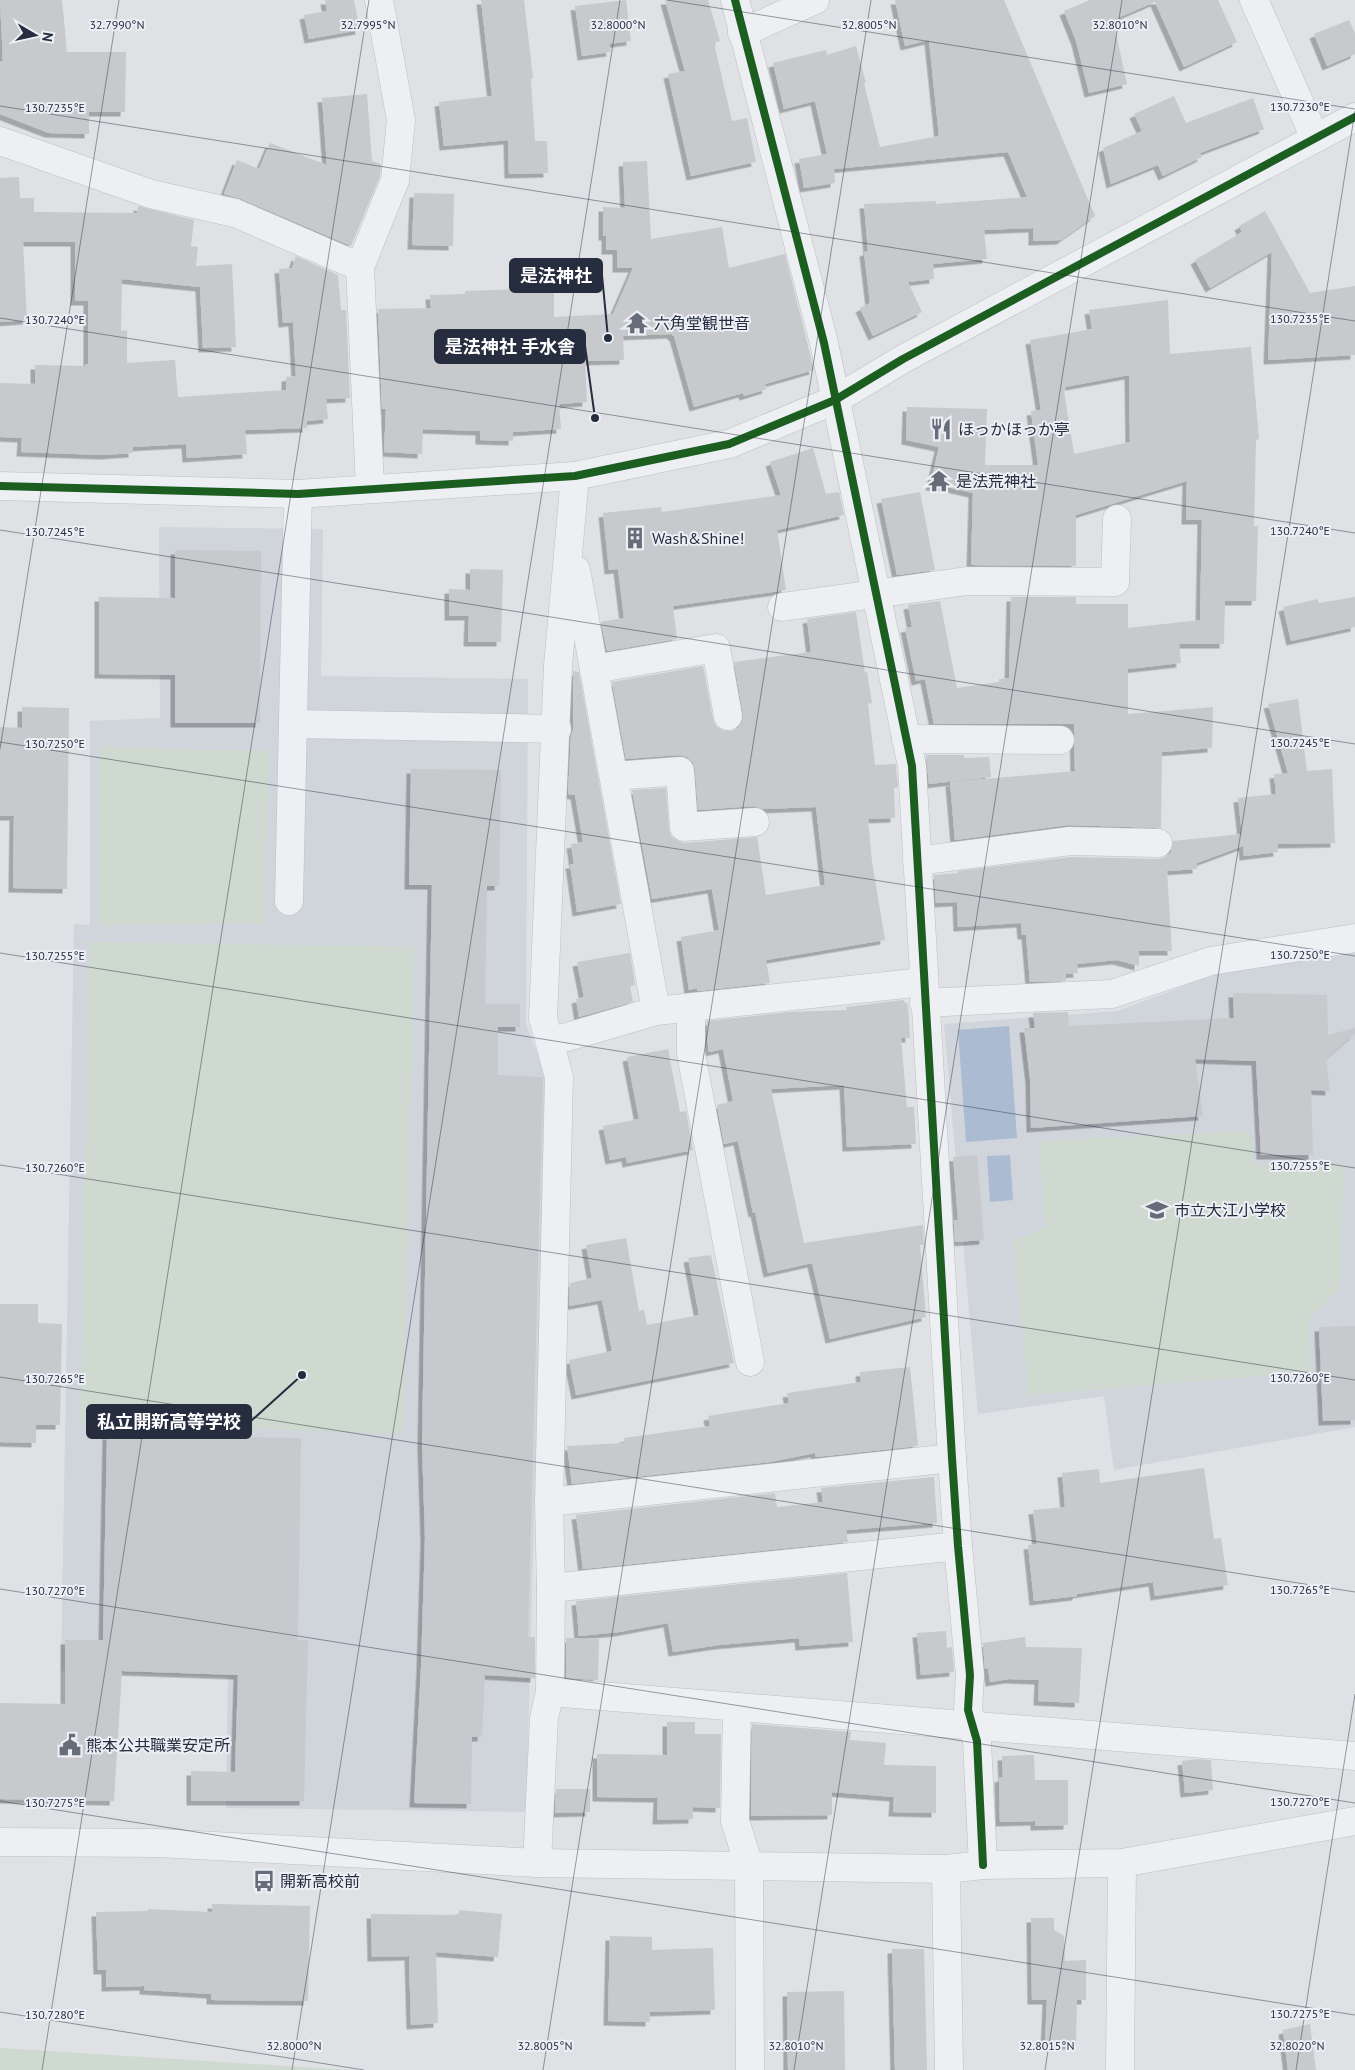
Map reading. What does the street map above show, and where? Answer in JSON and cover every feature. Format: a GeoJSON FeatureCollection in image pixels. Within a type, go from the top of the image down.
{"type":"FeatureCollection","features":[{"type":"Feature","properties":{"kind":"street"},"geometry":{"type":"LineString","coordinates":[[370,488],[360,267],[395,180],[401,120],[379,0]]}},
{"type":"Feature","properties":{"kind":"street"},"geometry":{"type":"LineString","coordinates":[[735,0],[742,33],[824,343],[912,766],[952,1458],[970,1675],[968,1710],[978,1741],[983,1865]]}},
{"type":"Feature","properties":{"kind":"street"},"geometry":{"type":"LineString","coordinates":[[742,33],[815,0]]}},
{"type":"Feature","properties":{"kind":"street"},"geometry":{"type":"LineString","coordinates":[[1254,0],[1315,138]]}},
{"type":"Feature","properties":{"kind":"street"},"geometry":{"type":"LineString","coordinates":[[0,486],[298,494],[575,476],[729,444],[835,400],[904,359],[1355,117]]}},
{"type":"Feature","properties":{"kind":"street"},"geometry":{"type":"LineString","coordinates":[[0,141],[151,194],[235,213],[360,267]]}},
{"type":"Feature","properties":{"kind":"street"},"geometry":{"type":"LineString","coordinates":[[537,1863],[544,1718],[550,1692],[551,1588],[549,1502],[559,1078],[543,1018],[557,728],[558,666],[575,476]]}},
{"type":"Feature","properties":{"kind":"street"},"geometry":{"type":"LineString","coordinates":[[289,901],[298,494]]}},
{"type":"Feature","properties":{"kind":"street"},"geometry":{"type":"LineString","coordinates":[[782,607],[967,581],[1115,582],[1117,519]]}},
{"type":"Feature","properties":{"kind":"street"},"geometry":{"type":"LineString","coordinates":[[570,537],[656,1011]]}},
{"type":"Feature","properties":{"kind":"street"},"geometry":{"type":"LineString","coordinates":[[594,669],[716,648],[728,716]]}},
{"type":"Feature","properties":{"kind":"street"},"geometry":{"type":"LineString","coordinates":[[293,724],[557,728]]}},
{"type":"Feature","properties":{"kind":"street"},"geometry":{"type":"LineString","coordinates":[[906,738],[1060,740]]}},
{"type":"Feature","properties":{"kind":"street"},"geometry":{"type":"LineString","coordinates":[[614,776],[680,771],[684,827],[755,822]]}},
{"type":"Feature","properties":{"kind":"street"},"geometry":{"type":"LineString","coordinates":[[917,861],[1070,841],[1158,843]]}},
{"type":"Feature","properties":{"kind":"street"},"geometry":{"type":"LineString","coordinates":[[550,1042],[656,1011],[691,1008],[924,992],[1112,994],[1211,961],[1355,938]]}},
{"type":"Feature","properties":{"kind":"street"},"geometry":{"type":"LineString","coordinates":[[691,1008],[692,1054],[750,1362]]}},
{"type":"Feature","properties":{"kind":"street"},"geometry":{"type":"LineString","coordinates":[[549,1502],[952,1458]]}},
{"type":"Feature","properties":{"kind":"street"},"geometry":{"type":"LineString","coordinates":[[551,1588],[958,1546]]}},
{"type":"Feature","properties":{"kind":"street"},"geometry":{"type":"LineString","coordinates":[[550,1692],[1355,1756]]}},
{"type":"Feature","properties":{"kind":"street"},"geometry":{"type":"LineString","coordinates":[[737,1707],[734,1821],[749,1865],[750,2070]]}},
{"type":"Feature","properties":{"kind":"street"},"geometry":{"type":"LineString","coordinates":[[0,1842],[158,1843],[537,1863],[946,1869],[983,1865],[1122,1863],[1355,1822]]}},
{"type":"Feature","properties":{"kind":"street"},"geometry":{"type":"LineString","coordinates":[[1120,2070],[1122,1863]]}},
{"type":"Feature","properties":{"kind":"street"},"geometry":{"type":"LineString","coordinates":[[946,1869],[949,2070]]}},
{"type":"Feature","properties":{"kind":"shaded area"},"geometry":{"type":"Polygon","coordinates":[[[159,527],[323,529],[321,676],[528,679],[526,1024],[546,1078],[526,1812],[226,1808],[228,1677],[61,1671],[74,924],[90,925],[90,721],[160,718],[159,527]]]}},
{"type":"Feature","properties":{"kind":"shaded area"},"geometry":{"type":"Polygon","coordinates":[[[100,747],[268,751],[265,923],[99,925],[100,747]]]}},
{"type":"Feature","properties":{"kind":"shaded area"},"geometry":{"type":"Polygon","coordinates":[[[89,942],[414,947],[403,1434],[81,1422],[89,942]]]}},
{"type":"Feature","properties":{"kind":"shaded area","name":"市立大江小学校"},"geometry":{"type":"Polygon","coordinates":[[[1355,952],[1355,1427],[1114,1470],[1104,1396],[978,1414],[944,1024],[1118,1011],[1215,974],[1355,952]]]}},
{"type":"Feature","properties":{"kind":"shaded area"},"geometry":{"type":"Polygon","coordinates":[[[1250,1131],[1255,1166],[1344,1164],[1339,1289],[1309,1319],[1310,1372],[1029,1395],[1013,1241],[1046,1227],[1039,1141],[1250,1131]]]}},
{"type":"Feature","properties":{"kind":"shaded area"},"geometry":{"type":"Polygon","coordinates":[[[0,2048],[347,2070],[0,2070],[0,2048]]]}},
{"type":"Feature","properties":{"kind":"water"},"geometry":{"type":"Polygon","coordinates":[[[1009,1026],[1017,1138],[966,1142],[958,1030],[1009,1026]]]}},
{"type":"Feature","properties":{"kind":"water"},"geometry":{"type":"Polygon","coordinates":[[[1010,1155],[1013,1200],[990,1202],[987,1156],[1010,1155]]]}},
{"type":"Feature","properties":{"kind":"building"},"geometry":{"type":"Polygon","coordinates":[[[0,0],[62,0],[67,52],[126,52],[125,112],[89,112],[89,134],[49,133],[0,114],[0,61],[3,61],[0,0]]]}},
{"type":"Feature","properties":{"kind":"building"},"geometry":{"type":"Polygon","coordinates":[[[325,0],[354,0],[360,30],[309,39],[304,15],[327,11],[325,0]]]}},
{"type":"Feature","properties":{"kind":"building"},"geometry":{"type":"Polygon","coordinates":[[[481,0],[524,0],[533,78],[531,79],[535,141],[547,141],[548,173],[509,174],[508,140],[444,146],[439,102],[492,96],[481,0]]]}},
{"type":"Feature","properties":{"kind":"building"},"geometry":{"type":"Polygon","coordinates":[[[626,0],[631,41],[609,44],[611,52],[582,56],[575,6],[626,0]]]}},
{"type":"Feature","properties":{"kind":"building"},"geometry":{"type":"Polygon","coordinates":[[[665,0],[708,0],[720,41],[714,43],[732,121],[747,118],[756,162],[691,176],[668,74],[685,71],[665,0]]]}},
{"type":"Feature","properties":{"kind":"building"},"geometry":{"type":"Polygon","coordinates":[[[895,0],[1004,0],[1095,216],[1061,240],[1033,241],[1033,228],[984,230],[987,259],[933,264],[934,279],[908,282],[922,312],[873,336],[860,308],[870,303],[864,252],[868,251],[864,204],[936,201],[936,204],[1027,197],[1008,152],[834,169],[835,183],[804,188],[799,159],[827,154],[815,101],[784,109],[773,63],[826,50],[827,55],[856,46],[880,147],[939,136],[929,40],[905,46],[895,0]]]}},
{"type":"Feature","properties":{"kind":"building"},"geometry":{"type":"Polygon","coordinates":[[[1090,0],[1218,0],[1237,42],[1184,67],[1155,2],[1113,20],[1127,84],[1089,93],[1076,41],[1064,11],[1090,0]]]}},
{"type":"Feature","properties":{"kind":"building"},"geometry":{"type":"Polygon","coordinates":[[[1349,20],[1355,33],[1355,54],[1327,66],[1314,34],[1349,20]]]}},
{"type":"Feature","properties":{"kind":"building"},"geometry":{"type":"Polygon","coordinates":[[[367,94],[372,161],[381,164],[380,176],[351,246],[241,199],[224,194],[237,160],[259,169],[270,143],[327,165],[322,98],[367,94]]]}},
{"type":"Feature","properties":{"kind":"building"},"geometry":{"type":"Polygon","coordinates":[[[1174,96],[1186,123],[1253,98],[1264,129],[1200,153],[1202,157],[1163,176],[1158,165],[1111,184],[1103,148],[1142,131],[1134,114],[1174,96]]]}},
{"type":"Feature","properties":{"kind":"building"},"geometry":{"type":"Polygon","coordinates":[[[647,161],[651,239],[722,227],[729,268],[785,254],[814,370],[765,384],[767,389],[744,396],[743,393],[694,407],[672,334],[623,336],[624,360],[585,361],[587,402],[559,404],[561,429],[513,432],[513,441],[480,440],[480,431],[423,429],[422,454],[384,452],[386,409],[382,409],[378,309],[431,308],[430,295],[465,294],[465,291],[554,288],[554,317],[613,314],[633,268],[617,268],[617,250],[606,250],[606,236],[603,236],[603,207],[625,208],[623,162],[647,161]]]}},
{"type":"Feature","properties":{"kind":"building"},"geometry":{"type":"Polygon","coordinates":[[[19,177],[20,198],[34,198],[34,212],[137,213],[138,206],[194,220],[191,246],[198,247],[196,266],[232,264],[236,347],[203,348],[200,287],[122,279],[121,331],[127,330],[127,363],[175,360],[178,397],[286,390],[286,377],[296,376],[293,322],[283,323],[279,269],[292,268],[296,256],[338,275],[341,310],[346,310],[350,398],[326,399],[328,419],[307,421],[307,428],[245,430],[247,454],[187,458],[186,444],[133,447],[133,453],[104,455],[21,452],[22,438],[0,437],[0,383],[35,384],[35,365],[85,366],[85,364],[88,364],[88,301],[75,301],[75,242],[23,242],[27,320],[0,322],[0,178],[19,177]]]}},
{"type":"Feature","properties":{"kind":"building"},"geometry":{"type":"Polygon","coordinates":[[[414,193],[454,194],[453,246],[412,245],[414,193]]]}},
{"type":"Feature","properties":{"kind":"building"},"geometry":{"type":"Polygon","coordinates":[[[1265,211],[1310,293],[1355,286],[1355,355],[1268,360],[1272,252],[1210,288],[1195,260],[1242,232],[1239,226],[1265,211]]]}},
{"type":"Feature","properties":{"kind":"building"},"geometry":{"type":"Polygon","coordinates":[[[1168,300],[1170,354],[1251,347],[1259,439],[1256,440],[1254,526],[1258,526],[1256,601],[1225,601],[1224,644],[1179,644],[1181,663],[1128,669],[1128,714],[1213,707],[1212,748],[1162,752],[1161,828],[1068,825],[955,840],[950,782],[1075,771],[1074,724],[934,724],[925,679],[916,681],[905,628],[912,627],[908,605],[940,601],[957,688],[999,682],[999,679],[1009,678],[1011,597],[1076,597],[1076,604],[1128,604],[1128,628],[1200,620],[1202,520],[1186,520],[1187,481],[1076,515],[1076,566],[971,565],[973,493],[930,486],[939,447],[906,440],[907,407],[987,409],[985,465],[1038,465],[1031,411],[1041,410],[1030,340],[1092,329],[1089,310],[1168,300]],[[1129,375],[1065,387],[1066,391],[1064,391],[1074,454],[1130,442],[1129,375]]]}},
{"type":"Feature","properties":{"kind":"building"},"geometry":{"type":"Polygon","coordinates":[[[813,448],[826,494],[839,492],[844,515],[777,530],[786,590],[673,606],[677,639],[607,651],[601,622],[624,618],[618,569],[609,570],[603,513],[661,507],[662,512],[781,495],[770,462],[813,448]]]}},
{"type":"Feature","properties":{"kind":"building"},"geometry":{"type":"Polygon","coordinates":[[[920,492],[935,570],[897,575],[881,499],[920,492]]]}},
{"type":"Feature","properties":{"kind":"building"},"geometry":{"type":"Polygon","coordinates":[[[175,550],[261,551],[260,723],[175,723],[175,675],[99,674],[99,597],[175,598],[175,550]]]}},
{"type":"Feature","properties":{"kind":"building"},"geometry":{"type":"Polygon","coordinates":[[[470,569],[503,570],[501,642],[468,642],[469,616],[449,616],[449,589],[470,590],[470,569]]]}},
{"type":"Feature","properties":{"kind":"building"},"geometry":{"type":"Polygon","coordinates":[[[1355,597],[1355,627],[1291,641],[1283,607],[1318,599],[1319,603],[1355,597]]]}},
{"type":"Feature","properties":{"kind":"building"},"geometry":{"type":"Polygon","coordinates":[[[856,612],[865,673],[867,672],[872,703],[868,704],[875,765],[896,764],[898,787],[894,788],[895,818],[868,819],[872,862],[885,940],[766,960],[770,983],[697,991],[697,988],[689,990],[681,937],[719,930],[712,889],[652,899],[632,790],[666,788],[669,829],[671,836],[678,841],[685,843],[757,837],[766,895],[825,885],[816,807],[763,809],[754,806],[698,810],[695,769],[693,763],[687,757],[679,755],[626,759],[612,682],[703,666],[716,726],[722,730],[731,731],[738,728],[742,722],[743,714],[734,662],[811,652],[807,619],[856,612]]]}},
{"type":"Feature","properties":{"kind":"building"},"geometry":{"type":"Polygon","coordinates":[[[573,671],[579,672],[621,904],[577,912],[570,864],[574,864],[571,844],[583,842],[575,795],[568,794],[571,736],[573,730],[573,671]]]}},
{"type":"Feature","properties":{"kind":"building"},"geometry":{"type":"Polygon","coordinates":[[[1298,699],[1307,771],[1332,769],[1335,843],[1277,844],[1278,852],[1244,856],[1243,846],[1197,863],[1197,869],[1167,871],[1172,951],[1139,951],[1139,966],[1117,960],[1077,964],[1078,973],[1066,974],[1066,981],[1030,982],[1026,935],[1022,935],[1021,923],[958,927],[957,902],[936,903],[934,875],[1071,857],[1158,859],[1165,857],[1171,852],[1173,841],[1242,834],[1238,798],[1276,794],[1274,774],[1288,773],[1268,704],[1298,699]]]}},
{"type":"Feature","properties":{"kind":"building"},"geometry":{"type":"Polygon","coordinates":[[[22,707],[69,708],[67,889],[13,888],[14,816],[0,816],[0,727],[22,728],[22,707]]]}},
{"type":"Feature","properties":{"kind":"building"},"geometry":{"type":"Polygon","coordinates":[[[926,755],[964,755],[964,758],[989,757],[991,777],[929,784],[926,755]]]}},
{"type":"Feature","properties":{"kind":"building"},"geometry":{"type":"Polygon","coordinates":[[[411,769],[501,770],[499,886],[487,886],[485,1004],[520,1004],[520,1027],[498,1027],[498,1075],[543,1077],[528,1637],[535,1637],[535,1678],[485,1675],[482,1737],[472,1737],[471,1804],[414,1803],[425,1538],[422,1444],[432,885],[409,885],[411,769]]]}},
{"type":"Feature","properties":{"kind":"building"},"geometry":{"type":"Polygon","coordinates":[[[630,953],[635,985],[630,986],[633,1002],[579,1017],[576,999],[584,997],[577,962],[630,953]]]}},
{"type":"Feature","properties":{"kind":"building"},"geometry":{"type":"Polygon","coordinates":[[[1233,993],[1327,995],[1328,1035],[1355,1028],[1355,1034],[1326,1059],[1330,1091],[1311,1090],[1313,1155],[1261,1155],[1256,1061],[1195,1059],[1203,1116],[1031,1128],[1030,1079],[1024,1028],[1035,1028],[1033,1013],[1068,1012],[1069,1026],[1234,1018],[1233,993]]]}},
{"type":"Feature","properties":{"kind":"building"},"geometry":{"type":"Polygon","coordinates":[[[903,1000],[908,1005],[910,1038],[901,1038],[907,1107],[914,1107],[916,1144],[847,1147],[844,1085],[771,1089],[804,1243],[923,1225],[924,1245],[920,1245],[926,1317],[830,1339],[812,1263],[768,1273],[738,1141],[724,1144],[717,1105],[733,1101],[723,1049],[709,1052],[707,1021],[790,1012],[847,1010],[846,1007],[903,1000]]]}},
{"type":"Feature","properties":{"kind":"building"},"geometry":{"type":"Polygon","coordinates":[[[668,1049],[680,1112],[686,1111],[693,1150],[627,1163],[626,1157],[610,1160],[603,1126],[639,1119],[627,1057],[668,1049]]]}},
{"type":"Feature","properties":{"kind":"building"},"geometry":{"type":"Polygon","coordinates":[[[977,1155],[984,1240],[955,1242],[954,1220],[958,1220],[953,1157],[977,1155]]]}},
{"type":"Feature","properties":{"kind":"building"},"geometry":{"type":"Polygon","coordinates":[[[626,1238],[639,1311],[644,1310],[647,1325],[699,1315],[688,1258],[711,1255],[734,1363],[576,1395],[569,1360],[612,1351],[602,1300],[569,1306],[570,1283],[592,1278],[586,1245],[626,1238]]]}},
{"type":"Feature","properties":{"kind":"building"},"geometry":{"type":"Polygon","coordinates":[[[0,1304],[38,1304],[38,1323],[62,1324],[60,1425],[36,1425],[36,1443],[0,1442],[0,1304]]]}},
{"type":"Feature","properties":{"kind":"building"},"geometry":{"type":"Polygon","coordinates":[[[1355,1326],[1355,1420],[1323,1421],[1319,1327],[1355,1326]]]}},
{"type":"Feature","properties":{"kind":"building"},"geometry":{"type":"Polygon","coordinates":[[[910,1367],[918,1446],[816,1457],[815,1453],[770,1462],[572,1484],[567,1446],[625,1443],[624,1438],[710,1426],[708,1416],[789,1403],[787,1393],[861,1382],[860,1372],[910,1367]]]}},
{"type":"Feature","properties":{"kind":"building"},"geometry":{"type":"Polygon","coordinates":[[[107,1435],[301,1438],[298,1640],[308,1640],[304,1801],[191,1801],[191,1771],[235,1772],[238,1675],[122,1671],[114,1801],[0,1799],[0,1703],[65,1704],[65,1640],[103,1640],[107,1435]]]}},
{"type":"Feature","properties":{"kind":"building"},"geometry":{"type":"Polygon","coordinates":[[[1204,1468],[1214,1539],[1221,1538],[1228,1585],[1155,1596],[1153,1582],[1077,1594],[1077,1596],[1034,1601],[1028,1545],[1037,1544],[1033,1510],[1065,1507],[1062,1473],[1099,1469],[1100,1483],[1204,1468]]]}},
{"type":"Feature","properties":{"kind":"building"},"geometry":{"type":"Polygon","coordinates":[[[934,1477],[937,1523],[846,1530],[848,1542],[583,1569],[576,1515],[775,1493],[777,1507],[823,1502],[821,1488],[934,1477]]]}},
{"type":"Feature","properties":{"kind":"building"},"geometry":{"type":"Polygon","coordinates":[[[847,1573],[853,1642],[800,1646],[799,1638],[719,1645],[673,1652],[668,1623],[619,1632],[579,1636],[576,1601],[847,1573]]]}},
{"type":"Feature","properties":{"kind":"building"},"geometry":{"type":"Polygon","coordinates":[[[946,1631],[947,1648],[952,1647],[954,1672],[921,1675],[917,1633],[946,1631]]]}},
{"type":"Feature","properties":{"kind":"building"},"geometry":{"type":"Polygon","coordinates":[[[1025,1637],[1026,1647],[1082,1648],[1079,1703],[1038,1701],[1039,1680],[1009,1679],[990,1682],[988,1668],[985,1669],[983,1643],[1025,1637]]]}},
{"type":"Feature","properties":{"kind":"building"},"geometry":{"type":"Polygon","coordinates":[[[566,1638],[599,1639],[598,1680],[566,1678],[566,1638]]]}},
{"type":"Feature","properties":{"kind":"building"},"geometry":{"type":"Polygon","coordinates":[[[667,1722],[695,1722],[695,1734],[721,1734],[720,1808],[693,1807],[693,1819],[657,1820],[658,1798],[597,1797],[597,1754],[667,1755],[667,1722]]]}},
{"type":"Feature","properties":{"kind":"building"},"geometry":{"type":"Polygon","coordinates":[[[752,1724],[851,1732],[850,1740],[886,1743],[884,1765],[936,1766],[936,1813],[893,1812],[894,1797],[832,1792],[832,1815],[751,1816],[752,1724]]]}},
{"type":"Feature","properties":{"kind":"building"},"geometry":{"type":"Polygon","coordinates":[[[1034,1755],[1035,1780],[1068,1780],[1068,1825],[1035,1826],[1035,1821],[1000,1822],[999,1778],[1003,1777],[1002,1756],[1034,1755]]]}},
{"type":"Feature","properties":{"kind":"building"},"geometry":{"type":"Polygon","coordinates":[[[1211,1760],[1213,1790],[1185,1793],[1182,1761],[1211,1760]]]}},
{"type":"Feature","properties":{"kind":"building"},"geometry":{"type":"Polygon","coordinates":[[[556,1789],[590,1789],[590,1812],[555,1813],[556,1789]]]}},
{"type":"Feature","properties":{"kind":"building"},"geometry":{"type":"Polygon","coordinates":[[[212,1904],[310,1906],[308,2001],[211,2000],[211,1994],[144,1990],[144,1986],[106,1987],[106,1970],[98,1970],[96,1912],[148,1911],[148,1909],[212,1912],[212,1904]]]}},
{"type":"Feature","properties":{"kind":"building"},"geometry":{"type":"Polygon","coordinates":[[[459,1910],[502,1914],[498,1957],[436,1952],[438,2023],[411,2025],[409,1956],[372,1957],[371,1914],[459,1915],[459,1910]]]}},
{"type":"Feature","properties":{"kind":"building"},"geometry":{"type":"Polygon","coordinates":[[[1031,1918],[1054,1918],[1054,1930],[1064,1936],[1065,1961],[1086,1960],[1086,2000],[1077,2000],[1076,2045],[1045,2044],[1047,2000],[1032,2000],[1031,1918]]]}},
{"type":"Feature","properties":{"kind":"building"},"geometry":{"type":"Polygon","coordinates":[[[610,1936],[652,1937],[652,1950],[713,1948],[715,2010],[650,2012],[650,2022],[608,2021],[610,1936]]]}},
{"type":"Feature","properties":{"kind":"building"},"geometry":{"type":"Polygon","coordinates":[[[892,1949],[924,1949],[927,2070],[895,2070],[892,1949]]]}},
{"type":"Feature","properties":{"kind":"building"},"geometry":{"type":"Polygon","coordinates":[[[844,1991],[845,2070],[788,2070],[787,1992],[844,1991]]]}},
{"type":"Feature","properties":{"kind":"building"},"geometry":{"type":"Polygon","coordinates":[[[1310,2024],[1316,2070],[1288,2070],[1283,2030],[1310,2024]]]}},
{"type":"Feature","properties":{"kind":"cycle path"},"geometry":{"type":"LineString","coordinates":[[735,0],[824,343],[912,766],[952,1458],[970,1675],[968,1710],[977,1741],[983,1865]]}},
{"type":"Feature","properties":{"kind":"cycle path"},"geometry":{"type":"LineString","coordinates":[[0,486],[298,494],[575,476],[729,444],[835,400],[903,359],[1355,117]]}},
{"type":"Feature","properties":{"kind":"place","name":"六角堂観世音"},"geometry":{"type":"Point","coordinates":[637,323]}},
{"type":"Feature","properties":{"kind":"place","name":"是法神社"},"geometry":{"type":"Point","coordinates":[608,338]}},
{"type":"Feature","properties":{"kind":"place","name":"是法神社 手水舎"},"geometry":{"type":"Point","coordinates":[595,418]}},
{"type":"Feature","properties":{"kind":"place","name":"ほっかほっか亭"},"geometry":{"type":"Point","coordinates":[941,429]}},
{"type":"Feature","properties":{"kind":"place","name":"是法荒神社"},"geometry":{"type":"Point","coordinates":[939,481]}},
{"type":"Feature","properties":{"kind":"place","name":"Wash&Shine!"},"geometry":{"type":"Point","coordinates":[635,538]}},
{"type":"Feature","properties":{"kind":"place","name":"市立大江小学校"},"geometry":{"type":"Point","coordinates":[1157,1210]}},
{"type":"Feature","properties":{"kind":"place","name":"私立開新高等学校"},"geometry":{"type":"Point","coordinates":[302,1375]}},
{"type":"Feature","properties":{"kind":"place","name":"熊本公共職業安定所"},"geometry":{"type":"Point","coordinates":[70,1745]}},
{"type":"Feature","properties":{"kind":"place","name":"開新高校前"},"geometry":{"type":"Point","coordinates":[264,1881]}}]}
